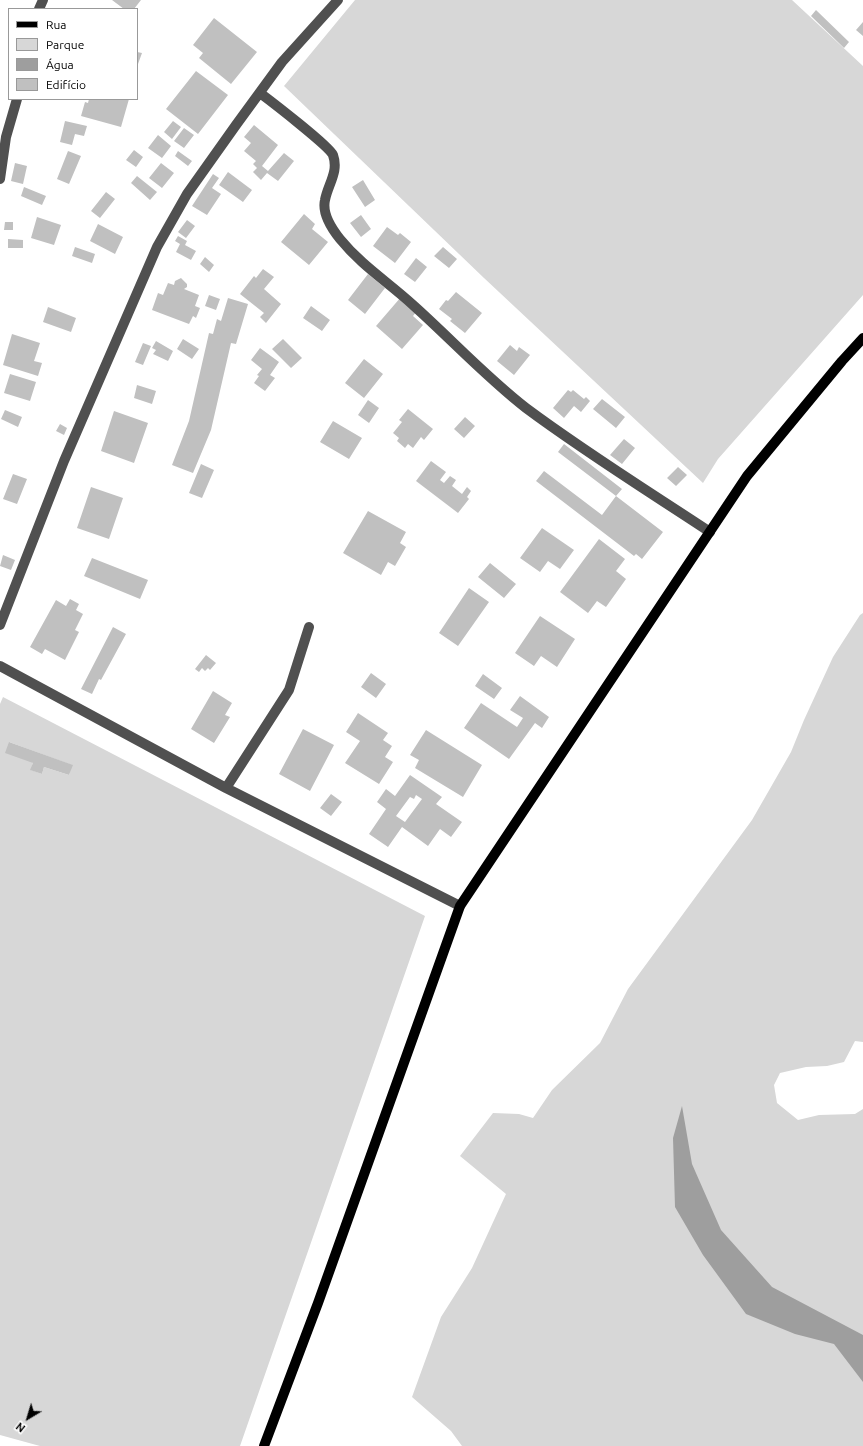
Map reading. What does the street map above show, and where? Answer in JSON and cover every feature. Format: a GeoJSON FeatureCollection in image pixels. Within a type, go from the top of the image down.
{"type":"FeatureCollection","features":[{"type":"Feature","properties":{"kind":"main road"},"geometry":{"type":"LineString","coordinates":[[264,1446],[318,1303],[460,906],[747,476],[842,361],[863,338]]}},
{"type":"Feature","properties":{"kind":"street"},"geometry":{"type":"LineString","coordinates":[[0,625],[64,461],[157,247],[187,194],[282,62],[338,0]]}},
{"type":"Feature","properties":{"kind":"street"},"geometry":{"type":"LineString","coordinates":[[260,93],[314,137],[332,154],[335,165],[333,177],[324,200],[327,218],[339,237],[360,260],[412,304],[474,363],[525,407],[603,462],[710,532]]}},
{"type":"Feature","properties":{"kind":"street"},"geometry":{"type":"LineString","coordinates":[[0,179],[3,137],[17,100]]}},
{"type":"Feature","properties":{"kind":"street"},"geometry":{"type":"LineString","coordinates":[[226,788],[290,690],[309,628]]}},
{"type":"Feature","properties":{"kind":"street"},"geometry":{"type":"LineString","coordinates":[[0,666],[226,788],[460,906]]}},
{"type":"Feature","properties":{"kind":"green space"},"geometry":{"type":"Polygon","coordinates":[[[355,0],[792,0],[863,66],[863,295],[718,459],[703,483],[484,278],[284,86],[355,0]]]}},
{"type":"Feature","properties":{"kind":"green space"},"geometry":{"type":"Polygon","coordinates":[[[863,613],[863,1042],[855,1041],[844,1062],[827,1066],[806,1067],[780,1073],[774,1085],[777,1103],[798,1120],[819,1115],[855,1114],[863,1109],[863,1446],[462,1446],[451,1431],[412,1397],[441,1317],[472,1268],[506,1194],[460,1156],[493,1113],[519,1114],[533,1118],[552,1090],[600,1043],[628,989],[752,820],[791,752],[833,657],[860,615],[863,613]]]}},
{"type":"Feature","properties":{"kind":"green space"},"geometry":{"type":"Polygon","coordinates":[[[3,697],[425,916],[240,1446],[40,1446],[0,1435],[0,704],[3,697]],[[9,742],[33,763],[31,770],[42,774],[44,767],[69,775],[72,765],[9,742]]]}},
{"type":"Feature","properties":{"kind":"water"},"geometry":{"type":"Polygon","coordinates":[[[682,1106],[692,1164],[721,1230],[772,1287],[863,1335],[863,1382],[834,1344],[795,1334],[746,1314],[703,1255],[675,1207],[673,1138],[682,1106]]]}},
{"type":"Feature","properties":{"kind":"building"},"geometry":{"type":"Polygon","coordinates":[[[112,0],[141,0],[135,8],[123,8],[112,0]]]}},
{"type":"Feature","properties":{"kind":"building"},"geometry":{"type":"Polygon","coordinates":[[[816,10],[849,42],[844,48],[811,16],[816,10]]]}},
{"type":"Feature","properties":{"kind":"building"},"geometry":{"type":"Polygon","coordinates":[[[214,18],[257,52],[231,84],[199,58],[203,53],[193,45],[214,18]]]}},
{"type":"Feature","properties":{"kind":"building"},"geometry":{"type":"Polygon","coordinates":[[[863,22],[863,36],[856,30],[863,22]]]}},
{"type":"Feature","properties":{"kind":"building"},"geometry":{"type":"Polygon","coordinates":[[[138,52],[142,53],[138,64],[138,52]]]}},
{"type":"Feature","properties":{"kind":"building"},"geometry":{"type":"Polygon","coordinates":[[[196,71],[228,95],[198,134],[166,109],[196,71]]]}},
{"type":"Feature","properties":{"kind":"building"},"geometry":{"type":"Polygon","coordinates":[[[89,100],[129,100],[121,127],[81,116],[85,102],[88,103],[89,100]]]}},
{"type":"Feature","properties":{"kind":"building"},"geometry":{"type":"Polygon","coordinates":[[[65,121],[87,126],[84,136],[75,134],[72,145],[60,142],[65,121]]]}},
{"type":"Feature","properties":{"kind":"building"},"geometry":{"type":"Polygon","coordinates":[[[173,121],[181,127],[172,139],[164,132],[173,121]]]}},
{"type":"Feature","properties":{"kind":"building"},"geometry":{"type":"Polygon","coordinates":[[[254,125],[278,145],[262,166],[268,171],[284,153],[294,161],[278,181],[267,173],[261,180],[253,172],[257,168],[253,164],[256,161],[244,151],[251,143],[244,137],[254,125]]]}},
{"type":"Feature","properties":{"kind":"building"},"geometry":{"type":"Polygon","coordinates":[[[184,128],[194,135],[184,148],[174,141],[184,128]]]}},
{"type":"Feature","properties":{"kind":"building"},"geometry":{"type":"Polygon","coordinates":[[[158,135],[171,146],[162,158],[148,148],[158,135]]]}},
{"type":"Feature","properties":{"kind":"building"},"geometry":{"type":"Polygon","coordinates":[[[134,150],[143,157],[136,167],[126,160],[134,150]]]}},
{"type":"Feature","properties":{"kind":"building"},"geometry":{"type":"Polygon","coordinates":[[[68,151],[81,156],[69,184],[57,179],[68,151]]]}},
{"type":"Feature","properties":{"kind":"building"},"geometry":{"type":"Polygon","coordinates":[[[178,151],[192,161],[188,166],[175,156],[178,151]]]}},
{"type":"Feature","properties":{"kind":"building"},"geometry":{"type":"Polygon","coordinates":[[[15,163],[27,166],[23,184],[11,181],[15,163]]]}},
{"type":"Feature","properties":{"kind":"building"},"geometry":{"type":"Polygon","coordinates":[[[161,163],[174,173],[162,188],[149,178],[161,163]]]}},
{"type":"Feature","properties":{"kind":"building"},"geometry":{"type":"Polygon","coordinates":[[[228,172],[252,190],[243,202],[219,185],[228,172]]]}},
{"type":"Feature","properties":{"kind":"building"},"geometry":{"type":"Polygon","coordinates":[[[213,174],[219,178],[212,188],[221,194],[207,215],[192,206],[213,174]]]}},
{"type":"Feature","properties":{"kind":"building"},"geometry":{"type":"Polygon","coordinates":[[[137,176],[157,192],[150,200],[131,183],[137,176]]]}},
{"type":"Feature","properties":{"kind":"building"},"geometry":{"type":"Polygon","coordinates":[[[363,180],[375,200],[365,207],[352,187],[363,180]]]}},
{"type":"Feature","properties":{"kind":"building"},"geometry":{"type":"Polygon","coordinates":[[[24,187],[46,196],[42,205],[21,196],[24,187]]]}},
{"type":"Feature","properties":{"kind":"building"},"geometry":{"type":"Polygon","coordinates":[[[106,192],[115,199],[100,218],[91,211],[106,192]]]}},
{"type":"Feature","properties":{"kind":"building"},"geometry":{"type":"Polygon","coordinates":[[[304,214],[315,224],[312,229],[328,242],[309,265],[281,242],[304,214]]]}},
{"type":"Feature","properties":{"kind":"building"},"geometry":{"type":"Polygon","coordinates":[[[361,215],[371,229],[361,237],[350,223],[361,215]]]}},
{"type":"Feature","properties":{"kind":"building"},"geometry":{"type":"Polygon","coordinates":[[[37,217],[61,225],[54,245],[31,238],[37,217]]]}},
{"type":"Feature","properties":{"kind":"building"},"geometry":{"type":"Polygon","coordinates":[[[187,220],[195,226],[186,238],[178,232],[187,220]]]}},
{"type":"Feature","properties":{"kind":"building"},"geometry":{"type":"Polygon","coordinates":[[[5,222],[13,222],[13,230],[4,230],[5,222]]]}},
{"type":"Feature","properties":{"kind":"building"},"geometry":{"type":"Polygon","coordinates":[[[98,224],[123,237],[115,254],[90,241],[98,224]]]}},
{"type":"Feature","properties":{"kind":"building"},"geometry":{"type":"Polygon","coordinates":[[[387,227],[398,235],[400,233],[411,242],[395,263],[373,246],[387,227]]]}},
{"type":"Feature","properties":{"kind":"building"},"geometry":{"type":"Polygon","coordinates":[[[178,236],[187,241],[185,245],[196,251],[191,260],[176,252],[180,244],[175,241],[178,236]]]}},
{"type":"Feature","properties":{"kind":"building"},"geometry":{"type":"Polygon","coordinates":[[[8,239],[23,240],[23,248],[8,248],[8,239]]]}},
{"type":"Feature","properties":{"kind":"building"},"geometry":{"type":"Polygon","coordinates":[[[75,247],[95,254],[92,263],[72,256],[75,247]]]}},
{"type":"Feature","properties":{"kind":"building"},"geometry":{"type":"Polygon","coordinates":[[[443,247],[457,259],[449,268],[434,256],[443,247]]]}},
{"type":"Feature","properties":{"kind":"building"},"geometry":{"type":"Polygon","coordinates":[[[205,257],[214,265],[209,272],[200,264],[205,257]]]}},
{"type":"Feature","properties":{"kind":"building"},"geometry":{"type":"Polygon","coordinates":[[[416,258],[427,267],[415,282],[404,274],[416,258]]]}},
{"type":"Feature","properties":{"kind":"building"},"geometry":{"type":"Polygon","coordinates":[[[263,269],[274,277],[264,289],[281,304],[266,323],[260,317],[264,313],[240,294],[254,276],[256,278],[263,269]]]}},
{"type":"Feature","properties":{"kind":"building"},"geometry":{"type":"Polygon","coordinates":[[[368,274],[385,288],[365,314],[348,300],[368,274]]]}},
{"type":"Feature","properties":{"kind":"building"},"geometry":{"type":"Polygon","coordinates":[[[181,278],[187,284],[187,287],[184,289],[199,295],[195,306],[200,308],[196,318],[193,316],[189,324],[152,310],[158,293],[163,295],[168,283],[174,285],[175,281],[181,278]]]}},
{"type":"Feature","properties":{"kind":"building"},"geometry":{"type":"Polygon","coordinates":[[[456,292],[482,313],[465,333],[450,321],[452,319],[439,309],[446,300],[448,301],[456,292]]]}},
{"type":"Feature","properties":{"kind":"building"},"geometry":{"type":"Polygon","coordinates":[[[209,295],[220,299],[216,310],[205,306],[209,295]]]}},
{"type":"Feature","properties":{"kind":"building"},"geometry":{"type":"Polygon","coordinates":[[[401,297],[417,311],[413,316],[423,325],[402,349],[376,326],[401,297]]]}},
{"type":"Feature","properties":{"kind":"building"},"geometry":{"type":"Polygon","coordinates":[[[228,298],[248,304],[236,344],[231,343],[211,430],[193,473],[172,465],[189,421],[209,333],[213,334],[217,319],[221,321],[228,298]]]}},
{"type":"Feature","properties":{"kind":"building"},"geometry":{"type":"Polygon","coordinates":[[[311,306],[330,320],[322,331],[303,318],[311,306]]]}},
{"type":"Feature","properties":{"kind":"building"},"geometry":{"type":"Polygon","coordinates":[[[48,307],[76,318],[71,332],[43,322],[48,307]]]}},
{"type":"Feature","properties":{"kind":"building"},"geometry":{"type":"Polygon","coordinates":[[[12,334],[40,343],[34,361],[42,363],[38,376],[3,365],[12,334]]]}},
{"type":"Feature","properties":{"kind":"building"},"geometry":{"type":"Polygon","coordinates":[[[183,339],[199,349],[192,359],[177,349],[183,339]]]}},
{"type":"Feature","properties":{"kind":"building"},"geometry":{"type":"Polygon","coordinates":[[[283,339],[302,358],[291,368],[272,349],[283,339]]]}},
{"type":"Feature","properties":{"kind":"building"},"geometry":{"type":"Polygon","coordinates":[[[156,341],[173,351],[168,361],[153,354],[156,350],[152,348],[156,341]]]}},
{"type":"Feature","properties":{"kind":"building"},"geometry":{"type":"Polygon","coordinates":[[[143,343],[151,346],[143,365],[135,362],[143,343]]]}},
{"type":"Feature","properties":{"kind":"building"},"geometry":{"type":"Polygon","coordinates":[[[510,345],[517,351],[519,347],[530,355],[514,375],[497,361],[510,345]]]}},
{"type":"Feature","properties":{"kind":"building"},"geometry":{"type":"Polygon","coordinates":[[[260,348],[279,362],[270,375],[275,378],[265,391],[254,383],[259,376],[257,375],[262,369],[251,360],[260,348]]]}},
{"type":"Feature","properties":{"kind":"building"},"geometry":{"type":"Polygon","coordinates":[[[364,359],[383,374],[364,398],[345,383],[364,359]]]}},
{"type":"Feature","properties":{"kind":"building"},"geometry":{"type":"Polygon","coordinates":[[[10,374],[36,382],[30,401],[4,393],[10,374]]]}},
{"type":"Feature","properties":{"kind":"building"},"geometry":{"type":"Polygon","coordinates":[[[137,385],[156,391],[152,404],[134,398],[137,385]]]}},
{"type":"Feature","properties":{"kind":"building"},"geometry":{"type":"Polygon","coordinates":[[[568,390],[571,392],[573,390],[584,399],[586,397],[590,401],[581,412],[574,406],[564,418],[553,408],[568,390]]]}},
{"type":"Feature","properties":{"kind":"building"},"geometry":{"type":"Polygon","coordinates":[[[602,399],[625,417],[616,428],[593,409],[602,399]]]}},
{"type":"Feature","properties":{"kind":"building"},"geometry":{"type":"Polygon","coordinates":[[[368,400],[379,408],[369,423],[358,415],[368,400]]]}},
{"type":"Feature","properties":{"kind":"building"},"geometry":{"type":"Polygon","coordinates":[[[408,409],[433,429],[424,440],[421,437],[413,448],[408,444],[405,448],[397,441],[399,438],[393,433],[402,422],[399,420],[408,409]]]}},
{"type":"Feature","properties":{"kind":"building"},"geometry":{"type":"Polygon","coordinates":[[[5,410],[22,417],[18,427],[1,419],[5,410]]]}},
{"type":"Feature","properties":{"kind":"building"},"geometry":{"type":"Polygon","coordinates":[[[114,411],[148,423],[134,463],[101,451],[114,411]]]}},
{"type":"Feature","properties":{"kind":"building"},"geometry":{"type":"Polygon","coordinates":[[[465,417],[475,426],[464,438],[454,429],[465,417]]]}},
{"type":"Feature","properties":{"kind":"building"},"geometry":{"type":"Polygon","coordinates":[[[333,421],[362,438],[349,459],[320,442],[333,421]]]}},
{"type":"Feature","properties":{"kind":"building"},"geometry":{"type":"Polygon","coordinates":[[[60,424],[67,428],[64,435],[56,431],[60,424]]]}},
{"type":"Feature","properties":{"kind":"building"},"geometry":{"type":"Polygon","coordinates":[[[624,439],[635,448],[622,464],[610,455],[624,439]]]}},
{"type":"Feature","properties":{"kind":"building"},"geometry":{"type":"Polygon","coordinates":[[[564,444],[622,489],[616,496],[558,452],[564,444]]]}},
{"type":"Feature","properties":{"kind":"building"},"geometry":{"type":"Polygon","coordinates":[[[431,461],[446,472],[440,480],[444,483],[450,476],[456,480],[452,486],[462,494],[467,487],[471,491],[467,497],[469,499],[458,513],[416,481],[431,461]]]}},
{"type":"Feature","properties":{"kind":"building"},"geometry":{"type":"Polygon","coordinates":[[[201,464],[214,470],[202,498],[189,493],[201,464]]]}},
{"type":"Feature","properties":{"kind":"building"},"geometry":{"type":"Polygon","coordinates":[[[678,467],[687,475],[676,486],[667,478],[678,467]]]}},
{"type":"Feature","properties":{"kind":"building"},"geometry":{"type":"Polygon","coordinates":[[[544,471],[602,515],[616,496],[663,532],[642,559],[636,554],[634,556],[536,481],[544,471]]]}},
{"type":"Feature","properties":{"kind":"building"},"geometry":{"type":"Polygon","coordinates":[[[13,474],[27,479],[17,504],[3,499],[13,474]]]}},
{"type":"Feature","properties":{"kind":"building"},"geometry":{"type":"Polygon","coordinates":[[[91,487],[123,498],[109,539],[77,528],[91,487]]]}},
{"type":"Feature","properties":{"kind":"building"},"geometry":{"type":"Polygon","coordinates":[[[368,511],[406,532],[400,543],[406,547],[395,566],[388,562],[381,575],[343,553],[368,511]]]}},
{"type":"Feature","properties":{"kind":"building"},"geometry":{"type":"Polygon","coordinates":[[[542,528],[574,550],[560,569],[548,561],[540,572],[520,558],[542,528]]]}},
{"type":"Feature","properties":{"kind":"building"},"geometry":{"type":"Polygon","coordinates":[[[599,539],[625,559],[616,571],[626,579],[606,607],[597,601],[588,613],[560,592],[599,539]]]}},
{"type":"Feature","properties":{"kind":"building"},"geometry":{"type":"Polygon","coordinates":[[[3,555],[15,560],[11,570],[0,566],[3,555]]]}},
{"type":"Feature","properties":{"kind":"building"},"geometry":{"type":"Polygon","coordinates":[[[92,558],[148,580],[140,599],[84,576],[92,558]]]}},
{"type":"Feature","properties":{"kind":"building"},"geometry":{"type":"Polygon","coordinates":[[[490,563],[516,584],[504,598],[478,577],[490,563]]]}},
{"type":"Feature","properties":{"kind":"building"},"geometry":{"type":"Polygon","coordinates":[[[469,588],[489,602],[458,646],[439,633],[469,588]]]}},
{"type":"Feature","properties":{"kind":"building"},"geometry":{"type":"Polygon","coordinates":[[[70,599],[79,604],[76,610],[83,614],[75,630],[79,632],[65,660],[45,649],[42,654],[30,647],[56,600],[66,606],[70,599]]]}},
{"type":"Feature","properties":{"kind":"building"},"geometry":{"type":"Polygon","coordinates":[[[540,616],[575,639],[557,667],[541,656],[534,666],[515,653],[540,616]]]}},
{"type":"Feature","properties":{"kind":"building"},"geometry":{"type":"Polygon","coordinates":[[[113,627],[126,634],[101,680],[99,679],[92,694],[81,689],[113,627]]]}},
{"type":"Feature","properties":{"kind":"building"},"geometry":{"type":"Polygon","coordinates":[[[206,655],[216,663],[210,670],[208,668],[205,671],[202,668],[199,672],[195,669],[206,655]]]}},
{"type":"Feature","properties":{"kind":"building"},"geometry":{"type":"Polygon","coordinates":[[[371,673],[386,684],[376,698],[361,687],[371,673]]]}},
{"type":"Feature","properties":{"kind":"building"},"geometry":{"type":"Polygon","coordinates":[[[483,674],[502,688],[494,699],[475,686],[483,674]]]}},
{"type":"Feature","properties":{"kind":"building"},"geometry":{"type":"Polygon","coordinates":[[[213,691],[232,703],[225,715],[230,717],[214,743],[191,729],[213,691]]]}},
{"type":"Feature","properties":{"kind":"building"},"geometry":{"type":"Polygon","coordinates":[[[520,696],[549,717],[542,728],[535,723],[509,759],[464,728],[481,703],[517,727],[523,718],[510,710],[520,696]]]}},
{"type":"Feature","properties":{"kind":"building"},"geometry":{"type":"Polygon","coordinates":[[[358,713],[388,733],[383,740],[392,746],[385,757],[393,762],[379,784],[345,763],[360,741],[346,732],[358,713]]]}},
{"type":"Feature","properties":{"kind":"building"},"geometry":{"type":"Polygon","coordinates":[[[303,729],[334,745],[310,791],[279,774],[303,729]]]}},
{"type":"Feature","properties":{"kind":"building"},"geometry":{"type":"Polygon","coordinates":[[[426,730],[482,765],[463,797],[415,768],[419,760],[410,755],[426,730]]]}},
{"type":"Feature","properties":{"kind":"building"},"geometry":{"type":"Polygon","coordinates":[[[9,742],[73,765],[69,775],[44,767],[42,774],[30,770],[33,763],[5,753],[9,742]]]}},
{"type":"Feature","properties":{"kind":"building"},"geometry":{"type":"Polygon","coordinates":[[[410,775],[442,797],[436,804],[462,822],[451,837],[440,829],[428,846],[402,827],[388,847],[369,834],[386,809],[377,802],[386,789],[395,796],[410,775]],[[416,795],[414,799],[410,797],[396,816],[405,822],[422,799],[416,795]]]}},
{"type":"Feature","properties":{"kind":"building"},"geometry":{"type":"Polygon","coordinates":[[[331,794],[342,802],[331,816],[320,808],[331,794]]]}}]}
